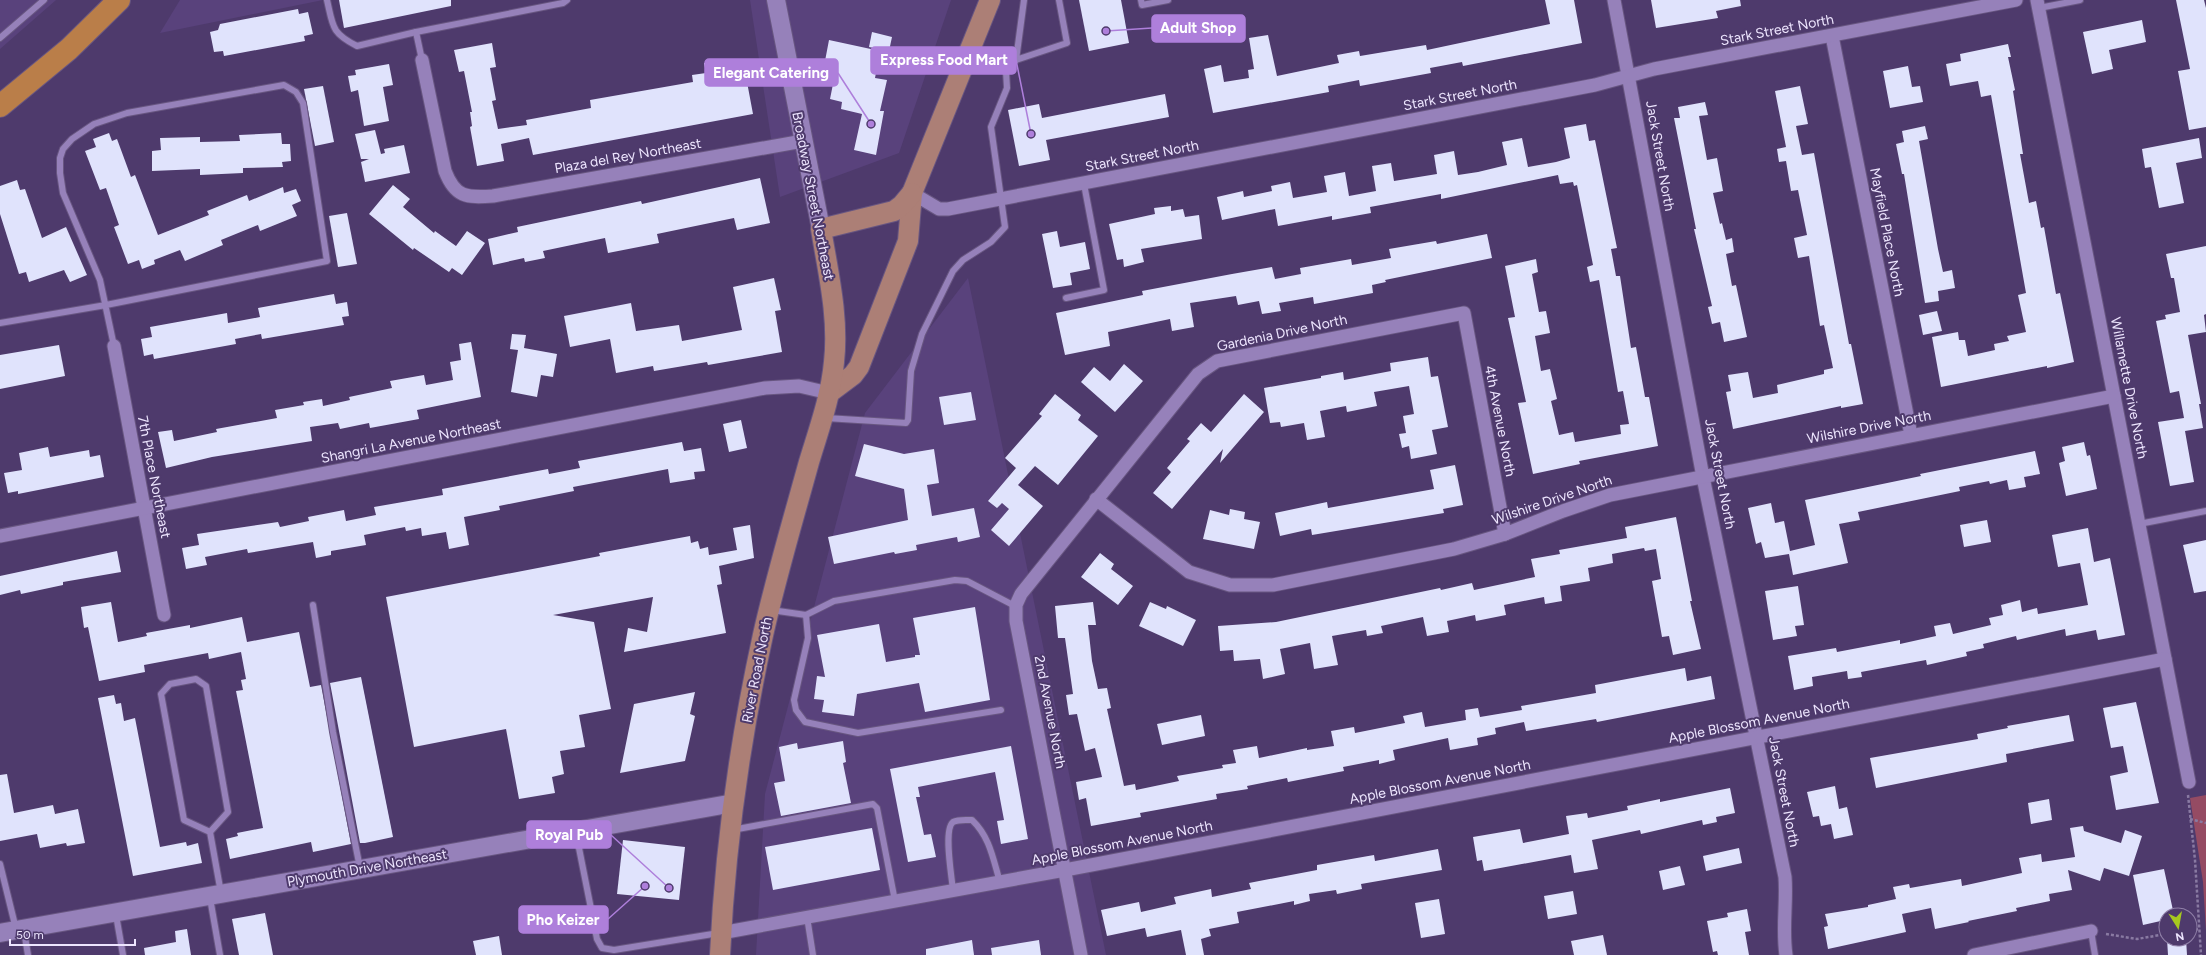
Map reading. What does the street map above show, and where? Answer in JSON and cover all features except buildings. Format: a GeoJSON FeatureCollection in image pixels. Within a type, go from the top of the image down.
{"type":"FeatureCollection","features":[{"type":"Feature","properties":{"kind":"highway"},"geometry":{"type":"LineString","coordinates":[[0,106],[69,49],[119,0]]}},
{"type":"Feature","properties":{"kind":"main road"},"geometry":{"type":"LineString","coordinates":[[829,393],[853,375],[859,367],[908,241],[912,193],[990,0]]}},
{"type":"Feature","properties":{"kind":"main road"},"geometry":{"type":"LineString","coordinates":[[821,229],[894,211],[902,205],[912,193]]}},
{"type":"Feature","properties":{"kind":"main road","name":"Broadway Street Northeast"},"geometry":{"type":"LineString","coordinates":[[821,229],[835,325],[834,362],[829,393]]}},
{"type":"Feature","properties":{"kind":"main road","name":"River Road North"},"geometry":{"type":"LineString","coordinates":[[720,955],[734,803],[746,719],[769,610],[829,393]]}},
{"type":"Feature","properties":{"kind":"street","name":"Broadway Street Northeast"},"geometry":{"type":"LineString","coordinates":[[776,0],[821,229]]}},
{"type":"Feature","properties":{"kind":"street","name":"Jack Street North"},"geometry":{"type":"LineString","coordinates":[[1614,0],[1703,476],[1785,877],[1786,892],[1783,927],[1786,955]]}},
{"type":"Feature","properties":{"kind":"street","name":"Stark Street North"},"geometry":{"type":"LineString","coordinates":[[912,193],[939,209],[948,209],[1000,200],[1588,87],[1654,69],[2016,0]]}},
{"type":"Feature","properties":{"kind":"street","name":"Willamette Drive North"},"geometry":{"type":"LineString","coordinates":[[2038,4],[2190,782]]}},
{"type":"Feature","properties":{"kind":"street","name":"Mayfield Place North"},"geometry":{"type":"LineString","coordinates":[[1832,36],[1911,435]]}},
{"type":"Feature","properties":{"kind":"street","name":"Plaza del Rey Northeast"},"geometry":{"type":"LineString","coordinates":[[422,60],[445,171],[450,184],[459,194],[475,197],[493,196],[803,141]]}},
{"type":"Feature","properties":{"kind":"street","name":"Gardenia Drive North"},"geometry":{"type":"LineString","coordinates":[[1096,499],[1198,374],[1217,361],[1464,313]]}},
{"type":"Feature","properties":{"kind":"street","name":"4th Avenue North"},"geometry":{"type":"LineString","coordinates":[[1464,313],[1505,534]]}},
{"type":"Feature","properties":{"kind":"street","name":"7th Place Northeast"},"geometry":{"type":"LineString","coordinates":[[114,346],[164,615]]}},
{"type":"Feature","properties":{"kind":"street","name":"Shangri La Avenue Northeast"},"geometry":{"type":"LineString","coordinates":[[0,536],[765,388],[799,386],[829,393]]}},
{"type":"Feature","properties":{"kind":"street","name":"Wilshire Drive North"},"geometry":{"type":"LineString","coordinates":[[1096,499],[1189,572],[1230,585],[1273,585],[1454,549],[1505,534],[1563,511],[1610,495],[2114,396]]}},
{"type":"Feature","properties":{"kind":"street","name":"2nd Avenue North"},"geometry":{"type":"LineString","coordinates":[[1082,955],[1016,621],[1016,608],[1021,594],[1096,499]]}},
{"type":"Feature","properties":{"kind":"street","name":"Apple Blossom Avenue North"},"geometry":{"type":"LineString","coordinates":[[721,933],[1065,870],[2166,659]]}},
{"type":"Feature","properties":{"kind":"street","name":"Plymouth Drive Northeast"},"geometry":{"type":"LineString","coordinates":[[13,931],[734,803]]}},
{"type":"Feature","properties":{"kind":"street"},"geometry":{"type":"LineString","coordinates":[[1974,955],[2091,931]]}},
{"type":"Feature","properties":{"kind":"lane"},"geometry":{"type":"LineString","coordinates":[[0,38],[44,0]]}},
{"type":"Feature","properties":{"kind":"lane"},"geometry":{"type":"LineString","coordinates":[[327,0],[333,28],[341,38],[357,46],[416,32],[563,3],[567,0]]}},
{"type":"Feature","properties":{"kind":"lane"},"geometry":{"type":"LineString","coordinates":[[1016,60],[1024,0]]}},
{"type":"Feature","properties":{"kind":"lane"},"geometry":{"type":"LineString","coordinates":[[1006,71],[1016,60],[1067,43],[1059,0]]}},
{"type":"Feature","properties":{"kind":"lane"},"geometry":{"type":"LineString","coordinates":[[1141,0],[1142,5],[1168,0]]}},
{"type":"Feature","properties":{"kind":"lane"},"geometry":{"type":"LineString","coordinates":[[2038,4],[2080,0]]}},
{"type":"Feature","properties":{"kind":"lane"},"geometry":{"type":"LineString","coordinates":[[416,32],[422,60]]}},
{"type":"Feature","properties":{"kind":"lane"},"geometry":{"type":"LineString","coordinates":[[822,417],[906,423],[908,420],[911,371],[922,334],[953,271],[963,260],[991,242],[1005,227],[1000,200],[991,127],[1007,88],[1006,71],[1000,63],[969,52]]}},
{"type":"Feature","properties":{"kind":"lane"},"geometry":{"type":"LineString","coordinates":[[0,323],[106,305],[327,261],[303,103],[296,92],[284,85],[127,113],[94,124],[63,149],[60,158],[63,193],[100,280],[106,305],[114,346]]}},
{"type":"Feature","properties":{"kind":"lane"},"geometry":{"type":"LineString","coordinates":[[1066,298],[1104,290],[1084,184]]}},
{"type":"Feature","properties":{"kind":"lane"},"geometry":{"type":"LineString","coordinates":[[2139,524],[2206,511]]}},
{"type":"Feature","properties":{"kind":"lane"},"geometry":{"type":"LineString","coordinates":[[769,610],[806,616],[834,601],[955,580],[967,581],[1016,608]]}},
{"type":"Feature","properties":{"kind":"lane"},"geometry":{"type":"LineString","coordinates":[[313,605],[333,732],[360,869]]}},
{"type":"Feature","properties":{"kind":"lane"},"geometry":{"type":"LineString","coordinates":[[806,616],[808,638],[794,700],[796,710],[805,722],[858,733],[1001,710]]}},
{"type":"Feature","properties":{"kind":"lane"},"geometry":{"type":"LineString","coordinates":[[210,832],[184,820],[161,694],[170,684],[196,679],[206,686],[228,812],[210,832],[220,955]]}},
{"type":"Feature","properties":{"kind":"lane"},"geometry":{"type":"LineString","coordinates":[[731,831],[873,804],[877,808],[895,901]]}},
{"type":"Feature","properties":{"kind":"lane"},"geometry":{"type":"LineString","coordinates":[[953,891],[948,832],[952,823],[958,820],[972,820],[980,828],[989,842],[1000,882]]}},
{"type":"Feature","properties":{"kind":"lane"},"geometry":{"type":"LineString","coordinates":[[576,831],[597,938],[602,948],[614,950],[721,933]]}},
{"type":"Feature","properties":{"kind":"lane"},"geometry":{"type":"LineString","coordinates":[[0,864],[13,931],[28,955]]}},
{"type":"Feature","properties":{"kind":"lane"},"geometry":{"type":"LineString","coordinates":[[115,913],[123,955]]}},
{"type":"Feature","properties":{"kind":"lane"},"geometry":{"type":"LineString","coordinates":[[806,917],[813,955]]}},
{"type":"Feature","properties":{"kind":"lane"},"geometry":{"type":"LineString","coordinates":[[2091,931],[2095,955]]}},
{"type":"Feature","properties":{"kind":"path"},"geometry":{"type":"LineString","coordinates":[[2190,782],[2188,798],[2201,955]]}},
{"type":"Feature","properties":{"kind":"path"},"geometry":{"type":"LineString","coordinates":[[2190,819],[2206,823]]}},
{"type":"Feature","properties":{"kind":"path"},"geometry":{"type":"LineString","coordinates":[[2091,931],[2137,939],[2158,935]]}},
{"type":"Feature","properties":{"kind":"shaded area"},"geometry":{"type":"Polygon","coordinates":[[[0,0],[56,0],[0,49],[0,0]]]}},
{"type":"Feature","properties":{"kind":"shaded area"},"geometry":{"type":"Polygon","coordinates":[[[180,0],[323,0],[160,33],[180,0]]]}},
{"type":"Feature","properties":{"kind":"shaded area"},"geometry":{"type":"Polygon","coordinates":[[[750,0],[951,0],[899,153],[780,197],[750,0]]]}},
{"type":"Feature","properties":{"kind":"shaded area"},"geometry":{"type":"Polygon","coordinates":[[[968,278],[1106,955],[756,955],[765,794],[865,413],[968,278]]]}},
{"type":"Feature","properties":{"kind":"shaded area"},"geometry":{"type":"Polygon","coordinates":[[[2206,795],[2206,931],[2203,882],[2190,798],[2206,795]]]}},
{"type":"Feature","properties":{"kind":"place","name":"Adult Shop"},"geometry":{"type":"Point","coordinates":[1106,31]}},
{"type":"Feature","properties":{"kind":"place","name":"Elegant Catering"},"geometry":{"type":"Point","coordinates":[871,124]}},
{"type":"Feature","properties":{"kind":"place","name":"Express Food Mart"},"geometry":{"type":"Point","coordinates":[1031,134]}},
{"type":"Feature","properties":{"kind":"place","name":"Pho Keizer"},"geometry":{"type":"Point","coordinates":[645,886]}},
{"type":"Feature","properties":{"kind":"place","name":"Royal Pub"},"geometry":{"type":"Point","coordinates":[669,888]}}]}
